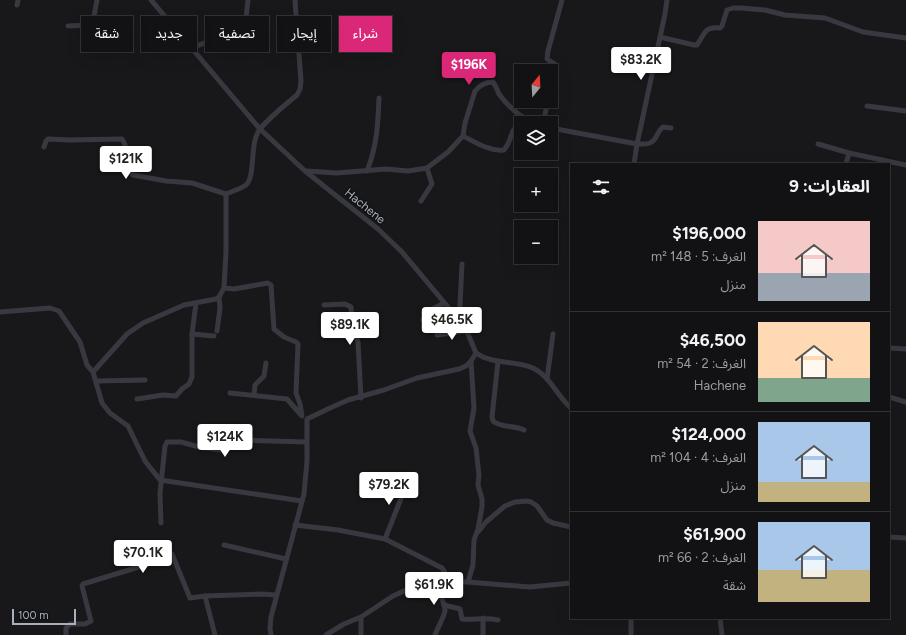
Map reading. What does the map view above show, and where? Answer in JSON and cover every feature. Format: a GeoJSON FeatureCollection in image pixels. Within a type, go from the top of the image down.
{"type":"FeatureCollection","features":[{"type":"Feature","properties":{"kind":"street"},"geometry":{"type":"LineString","coordinates":[[68,26],[91,25],[97,0]]}},
{"type":"Feature","properties":{"kind":"street","name":"Hachene"},"geometry":{"type":"LineString","coordinates":[[151,0],[165,16]]}},
{"type":"Feature","properties":{"kind":"street"},"geometry":{"type":"LineString","coordinates":[[197,46],[238,29],[246,18],[248,0]]}},
{"type":"Feature","properties":{"kind":"street"},"geometry":{"type":"LineString","coordinates":[[44,148],[48,139],[122,139],[125,143],[130,171],[133,175],[166,181],[192,183],[226,194],[237,190],[248,182],[251,172],[254,145],[260,129],[297,95],[300,89],[301,80],[295,0]]}},
{"type":"Feature","properties":{"kind":"street"},"geometry":{"type":"LineString","coordinates":[[554,64],[547,59],[562,0]]}},
{"type":"Feature","properties":{"kind":"street"},"geometry":{"type":"LineString","coordinates":[[634,163],[636,144],[667,0]]}},
{"type":"Feature","properties":{"kind":"street"},"geometry":{"type":"LineString","coordinates":[[660,37],[697,45],[708,29],[713,27],[720,28],[722,26],[727,10],[741,8],[765,10],[785,15],[825,18],[863,32],[906,38]]}},
{"type":"Feature","properties":{"kind":"street","name":"Hachene"},"geometry":{"type":"LineString","coordinates":[[195,52],[260,129],[305,171],[389,239],[416,267],[458,319],[466,331],[476,353]]}},
{"type":"Feature","properties":{"kind":"street"},"geometry":{"type":"LineString","coordinates":[[305,171],[337,173],[386,170],[408,171],[427,168],[448,152],[463,136],[465,123],[475,91],[484,83],[493,82],[508,104],[521,116]]}},
{"type":"Feature","properties":{"kind":"street"},"geometry":{"type":"LineString","coordinates":[[367,171],[376,144],[379,98]]}},
{"type":"Feature","properties":{"kind":"street"},"geometry":{"type":"LineString","coordinates":[[867,106],[906,111]]}},
{"type":"Feature","properties":{"kind":"street"},"geometry":{"type":"LineString","coordinates":[[558,129],[636,144],[653,142],[660,129],[663,127],[671,128]]}},
{"type":"Feature","properties":{"kind":"street"},"geometry":{"type":"LineString","coordinates":[[463,136],[484,146],[500,151],[504,150],[508,144],[514,129]]}},
{"type":"Feature","properties":{"kind":"street"},"geometry":{"type":"LineString","coordinates":[[818,144],[906,165]]}},
{"type":"Feature","properties":{"kind":"street"},"geometry":{"type":"LineString","coordinates":[[846,163],[848,152]]}},
{"type":"Feature","properties":{"kind":"street"},"geometry":{"type":"LineString","coordinates":[[421,201],[432,184],[427,168]]}},
{"type":"Feature","properties":{"kind":"street"},"geometry":{"type":"LineString","coordinates":[[192,334],[215,333],[220,308],[219,297],[224,288],[226,252],[226,194]]}},
{"type":"Feature","properties":{"kind":"street"},"geometry":{"type":"LineString","coordinates":[[458,319],[462,264]]}},
{"type":"Feature","properties":{"kind":"street"},"geometry":{"type":"LineString","coordinates":[[224,288],[234,289],[268,283],[271,284],[274,329],[284,337],[298,344],[297,396],[302,416]]}},
{"type":"Feature","properties":{"kind":"street"},"geometry":{"type":"LineString","coordinates":[[93,372],[127,334],[138,326],[158,315],[184,304],[216,299],[219,297]]}},
{"type":"Feature","properties":{"kind":"street"},"geometry":{"type":"LineString","coordinates":[[137,399],[163,395],[176,396],[189,384],[192,377],[192,334],[196,303]]}},
{"type":"Feature","properties":{"kind":"street"},"geometry":{"type":"LineString","coordinates":[[423,320],[429,311],[444,303]]}},
{"type":"Feature","properties":{"kind":"street"},"geometry":{"type":"LineString","coordinates":[[324,305],[345,304],[350,307],[352,325],[358,342],[361,398]]}},
{"type":"Feature","properties":{"kind":"street"},"geometry":{"type":"LineString","coordinates":[[0,312],[50,308],[59,310],[80,342],[87,365],[93,372],[102,403],[110,413],[128,426],[145,461],[160,480],[302,501]]}},
{"type":"Feature","properties":{"kind":"street"},"geometry":{"type":"LineString","coordinates":[[437,335],[466,331]]}},
{"type":"Feature","properties":{"kind":"street"},"geometry":{"type":"LineString","coordinates":[[547,379],[553,334]]}},
{"type":"Feature","properties":{"kind":"street"},"geometry":{"type":"LineString","coordinates":[[890,348],[906,349]]}},
{"type":"Feature","properties":{"kind":"street"},"geometry":{"type":"LineString","coordinates":[[307,419],[334,406],[417,378],[459,369],[466,366],[476,353],[483,357],[498,361],[527,366],[539,372],[547,379],[570,407]]}},
{"type":"Feature","properties":{"kind":"street"},"geometry":{"type":"LineString","coordinates":[[468,582],[473,565],[474,540],[478,529],[482,502],[478,485],[479,475],[476,448],[470,431],[474,408],[471,361]]}},
{"type":"Feature","properties":{"kind":"street"},"geometry":{"type":"LineString","coordinates":[[498,361],[492,417],[493,421],[496,424],[517,426],[524,430]]}},
{"type":"Feature","properties":{"kind":"street"},"geometry":{"type":"LineString","coordinates":[[254,395],[255,385],[264,376],[266,363]]}},
{"type":"Feature","properties":{"kind":"street"},"geometry":{"type":"LineString","coordinates":[[96,381],[144,380]]}},
{"type":"Feature","properties":{"kind":"street"},"geometry":{"type":"LineString","coordinates":[[230,393],[287,399],[302,416],[307,419]]}},
{"type":"Feature","properties":{"kind":"street"},"geometry":{"type":"LineString","coordinates":[[890,397],[906,402]]}},
{"type":"Feature","properties":{"kind":"street"},"geometry":{"type":"LineString","coordinates":[[271,635],[271,617],[276,595],[302,501],[306,474],[307,419]]}},
{"type":"Feature","properties":{"kind":"street"},"geometry":{"type":"LineString","coordinates":[[161,523],[160,480],[165,446],[167,442],[181,442],[200,447],[223,450],[239,440],[306,442]]}},
{"type":"Feature","properties":{"kind":"street"},"geometry":{"type":"LineString","coordinates":[[376,481],[400,488],[403,492],[385,539]]}},
{"type":"Feature","properties":{"kind":"street"},"geometry":{"type":"LineString","coordinates":[[476,534],[486,522],[505,506],[515,502],[527,501],[537,506],[547,520],[570,527]]}},
{"type":"Feature","properties":{"kind":"street"},"geometry":{"type":"LineString","coordinates":[[295,525],[338,530],[385,539],[442,568],[445,573],[444,582],[440,593],[445,611],[435,635]]}},
{"type":"Feature","properties":{"kind":"street"},"geometry":{"type":"LineString","coordinates":[[890,537],[906,538]]}},
{"type":"Feature","properties":{"kind":"street"},"geometry":{"type":"LineString","coordinates":[[224,545],[286,559]]}},
{"type":"Feature","properties":{"kind":"street"},"geometry":{"type":"LineString","coordinates":[[66,635],[66,628],[68,625],[86,624],[91,621],[82,586],[83,584],[152,563],[167,553],[172,554],[190,598],[262,594],[276,595]]}},
{"type":"Feature","properties":{"kind":"street"},"geometry":{"type":"LineString","coordinates":[[326,635],[344,624],[361,617],[404,590],[427,584],[468,582],[530,587],[570,584]]}},
{"type":"Feature","properties":{"kind":"street"},"geometry":{"type":"LineString","coordinates":[[205,596],[215,635]]}},
{"type":"Feature","properties":{"kind":"street"},"geometry":{"type":"LineString","coordinates":[[444,605],[460,609],[462,619],[479,620],[483,618],[498,620]]}},
{"type":"Feature","properties":{"kind":"street"},"geometry":{"type":"LineString","coordinates":[[361,617],[362,635]]}},
{"type":"Feature","properties":{"kind":"street"},"geometry":{"type":"LineString","coordinates":[[483,618],[483,635]]}},
{"type":"Feature","properties":{"kind":"street"},"geometry":{"type":"LineString","coordinates":[[631,619],[631,635]]}},
{"type":"Feature","properties":{"kind":"street"},"geometry":{"type":"LineString","coordinates":[[720,619],[722,635]]}}]}
